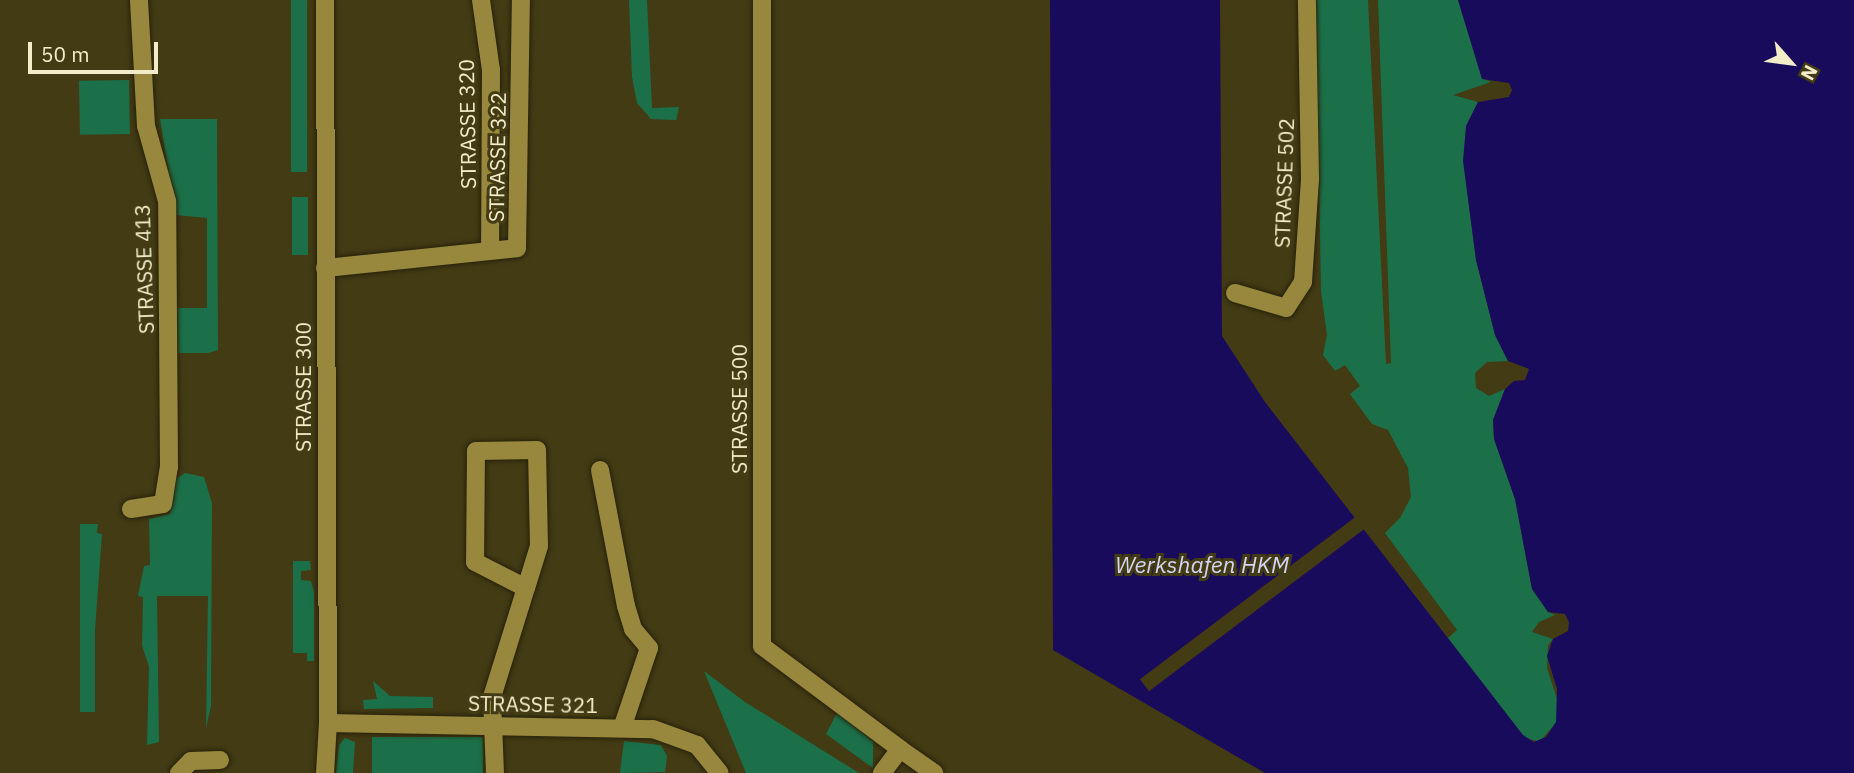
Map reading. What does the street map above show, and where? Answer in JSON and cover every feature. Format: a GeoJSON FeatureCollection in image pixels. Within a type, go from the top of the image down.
{"type":"FeatureCollection","features":[{"type":"Feature","properties":{"kind":"street","name":"STRASSE 413"},"geometry":{"type":"LineString","coordinates":[[131,509],[163,505],[169,467],[167,201],[146,126],[139,0]]}},
{"type":"Feature","properties":{"kind":"street","name":"STRASSE 300"},"geometry":{"type":"LineString","coordinates":[[325,0],[328,723],[325,773]]}},
{"type":"Feature","properties":{"kind":"street","name":"STRASSE 320"},"geometry":{"type":"LineString","coordinates":[[481,0],[491,70],[490,248]]}},
{"type":"Feature","properties":{"kind":"street","name":"STRASSE 322"},"geometry":{"type":"LineString","coordinates":[[325,268],[490,248],[517,248],[522,0]]}},
{"type":"Feature","properties":{"kind":"street","name":"STRASSE 500"},"geometry":{"type":"LineString","coordinates":[[762,0],[762,646],[901,749]]}},
{"type":"Feature","properties":{"kind":"street","name":"STRASSE 502"},"geometry":{"type":"LineString","coordinates":[[1235,293],[1286,308],[1303,282],[1310,179],[1307,0]]}},
{"type":"Feature","properties":{"kind":"street"},"geometry":{"type":"LineString","coordinates":[[495,773],[492,697],[526,588],[539,546],[537,450],[476,451],[475,562],[526,588]]}},
{"type":"Feature","properties":{"kind":"street"},"geometry":{"type":"LineString","coordinates":[[600,470],[626,606],[634,629],[649,648],[622,728]]}},
{"type":"Feature","properties":{"kind":"street","name":"STRASSE 321"},"geometry":{"type":"LineString","coordinates":[[328,723],[653,729],[697,744],[720,773]]}},
{"type":"Feature","properties":{"kind":"street"},"geometry":{"type":"LineString","coordinates":[[882,773],[901,749],[934,773]]}},
{"type":"Feature","properties":{"kind":"street"},"geometry":{"type":"LineString","coordinates":[[179,773],[191,761],[220,760]]}},
{"type":"Feature","properties":{"kind":"green space"},"geometry":{"type":"Polygon","coordinates":[[[291,0],[307,0],[307,172],[291,172],[291,0]]]}},
{"type":"Feature","properties":{"kind":"green space"},"geometry":{"type":"Polygon","coordinates":[[[629,0],[647,0],[652,108],[679,107],[676,120],[651,119],[637,103],[632,77],[629,0]]]}},
{"type":"Feature","properties":{"kind":"green space"},"geometry":{"type":"Polygon","coordinates":[[[1316,0],[1368,0],[1386,364],[1391,363],[1378,0],[1458,0],[1482,78],[1491,82],[1453,95],[1478,102],[1466,126],[1468,198],[1476,260],[1495,335],[1508,361],[1487,362],[1475,373],[1476,388],[1489,396],[1505,389],[1493,420],[1494,439],[1515,499],[1532,589],[1548,612],[1555,615],[1539,622],[1532,632],[1553,639],[1548,645],[1547,668],[1559,705],[1556,723],[1539,742],[1524,737],[1448,638],[1457,630],[1385,533],[1400,518],[1411,497],[1408,468],[1388,430],[1372,424],[1350,394],[1360,386],[1345,365],[1335,371],[1323,355],[1327,335],[1321,291],[1316,0]]]}},
{"type":"Feature","properties":{"kind":"green space"},"geometry":{"type":"Polygon","coordinates":[[[129,80],[130,134],[80,135],[79,81],[129,80]]]}},
{"type":"Feature","properties":{"kind":"green space"},"geometry":{"type":"Polygon","coordinates":[[[160,119],[217,119],[218,350],[208,353],[178,353],[177,308],[207,308],[207,218],[176,215],[160,119]]]}},
{"type":"Feature","properties":{"kind":"green space"},"geometry":{"type":"Polygon","coordinates":[[[292,197],[308,197],[308,255],[292,255],[292,197]]]}},
{"type":"Feature","properties":{"kind":"green space"},"geometry":{"type":"Polygon","coordinates":[[[185,473],[204,477],[212,503],[211,706],[206,728],[208,596],[157,596],[159,742],[147,745],[149,667],[142,645],[143,597],[138,596],[144,566],[150,565],[149,519],[170,514],[176,479],[185,473]]]}},
{"type":"Feature","properties":{"kind":"green space"},"geometry":{"type":"Polygon","coordinates":[[[80,524],[98,524],[97,533],[102,534],[95,630],[95,712],[80,712],[80,524]]]}},
{"type":"Feature","properties":{"kind":"green space"},"geometry":{"type":"Polygon","coordinates":[[[293,561],[310,561],[311,570],[301,571],[301,580],[311,581],[314,592],[314,661],[307,661],[307,653],[293,653],[293,561]]]}},
{"type":"Feature","properties":{"kind":"green space"},"geometry":{"type":"Polygon","coordinates":[[[704,671],[745,702],[859,773],[746,773],[704,671]]]}},
{"type":"Feature","properties":{"kind":"green space"},"geometry":{"type":"Polygon","coordinates":[[[373,681],[390,696],[433,697],[433,708],[364,709],[363,700],[377,699],[373,681]]]}},
{"type":"Feature","properties":{"kind":"green space"},"geometry":{"type":"Polygon","coordinates":[[[838,711],[873,742],[873,768],[826,734],[838,711]]]}},
{"type":"Feature","properties":{"kind":"green space"},"geometry":{"type":"Polygon","coordinates":[[[372,737],[483,737],[483,773],[372,773],[372,737]]]}},
{"type":"Feature","properties":{"kind":"green space"},"geometry":{"type":"Polygon","coordinates":[[[345,738],[355,742],[353,773],[336,773],[339,745],[345,738]]]}},
{"type":"Feature","properties":{"kind":"green space"},"geometry":{"type":"Polygon","coordinates":[[[624,741],[661,745],[667,756],[665,772],[620,773],[624,741]]]}},
{"type":"Feature","properties":{"kind":"water","name":"Werkshafen HKM"},"geometry":{"type":"Polygon","coordinates":[[[1050,0],[1220,0],[1222,336],[1265,402],[1523,735],[1534,742],[1546,737],[1556,722],[1557,689],[1547,656],[1553,639],[1568,631],[1569,622],[1565,614],[1548,612],[1532,589],[1515,499],[1494,439],[1493,420],[1505,389],[1514,381],[1525,380],[1529,369],[1508,361],[1495,335],[1476,260],[1463,161],[1466,126],[1478,102],[1509,97],[1512,90],[1509,83],[1482,79],[1458,0],[1854,0],[1854,773],[1265,773],[1053,650],[1050,0]]]}},
{"type":"Feature","properties":{"kind":"pier"},"geometry":{"type":"Polygon","coordinates":[[[1358,515],[1367,527],[1149,691],[1140,679],[1358,515]]]}}]}
